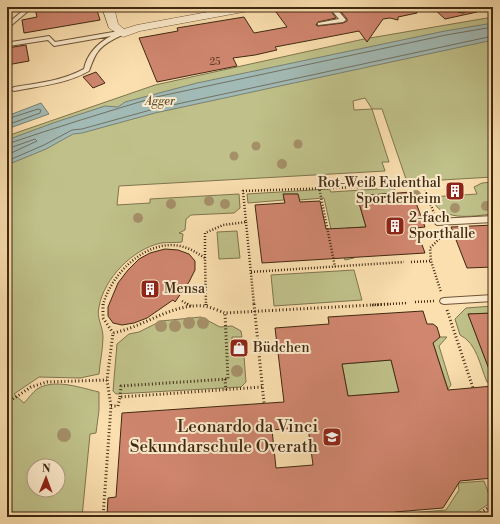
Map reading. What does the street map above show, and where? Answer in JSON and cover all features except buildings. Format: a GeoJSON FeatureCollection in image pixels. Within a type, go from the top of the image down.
{"type":"FeatureCollection","features":[{"type":"Feature","properties":{"kind":"street"},"geometry":{"type":"LineString","coordinates":[[108,7],[114,26],[123,33],[137,28],[254,7]]}},
{"type":"Feature","properties":{"kind":"lane"},"geometry":{"type":"LineString","coordinates":[[7,27],[30,7]]}},
{"type":"Feature","properties":{"kind":"lane"},"geometry":{"type":"LineString","coordinates":[[320,24],[343,20],[332,7]]}},
{"type":"Feature","properties":{"kind":"lane"},"geometry":{"type":"LineString","coordinates":[[7,35],[9,44],[49,38],[54,44],[123,33]]}},
{"type":"Feature","properties":{"kind":"lane"},"geometry":{"type":"LineString","coordinates":[[14,89],[72,79],[87,70],[87,63],[90,57],[115,35],[123,33]]}},
{"type":"Feature","properties":{"kind":"lane"},"geometry":{"type":"LineString","coordinates":[[437,222],[493,219]]}},
{"type":"Feature","properties":{"kind":"lane"},"geometry":{"type":"LineString","coordinates":[[444,301],[493,298]]}},
{"type":"Feature","properties":{"kind":"path"},"geometry":{"type":"LineString","coordinates":[[264,403],[243,191],[319,187],[342,189],[423,185],[442,236],[430,248],[431,261],[474,388]]}},
{"type":"Feature","properties":{"kind":"path"},"geometry":{"type":"LineString","coordinates":[[319,187],[335,267]]}},
{"type":"Feature","properties":{"kind":"path"},"geometry":{"type":"LineString","coordinates":[[206,306],[205,233],[223,224],[246,222]]}},
{"type":"Feature","properties":{"kind":"path"},"geometry":{"type":"LineString","coordinates":[[103,517],[111,406],[107,380],[112,333],[104,322],[102,312],[105,299],[120,273],[132,260],[146,251],[163,246],[181,245],[194,249],[205,258]]}},
{"type":"Feature","properties":{"kind":"path"},"geometry":{"type":"LineString","coordinates":[[411,262],[431,261]]}},
{"type":"Feature","properties":{"kind":"path"},"geometry":{"type":"LineString","coordinates":[[251,272],[404,262]]}},
{"type":"Feature","properties":{"kind":"path"},"geometry":{"type":"LineString","coordinates":[[182,301],[191,306]]}},
{"type":"Feature","properties":{"kind":"path"},"geometry":{"type":"LineString","coordinates":[[415,302],[444,301]]}},
{"type":"Feature","properties":{"kind":"path"},"geometry":{"type":"LineString","coordinates":[[112,333],[128,330],[176,310],[191,306],[206,306],[225,313],[408,303]]}},
{"type":"Feature","properties":{"kind":"path"},"geometry":{"type":"LineString","coordinates":[[111,406],[118,406],[121,386],[228,379],[225,313]]}},
{"type":"Feature","properties":{"kind":"path"},"geometry":{"type":"LineString","coordinates":[[225,379],[226,390]]}},
{"type":"Feature","properties":{"kind":"path"},"geometry":{"type":"LineString","coordinates":[[7,403],[38,384],[64,380],[90,382],[107,380]]}},
{"type":"Feature","properties":{"kind":"path"},"geometry":{"type":"LineString","coordinates":[[120,397],[262,387]]}},
{"type":"Feature","properties":{"kind":"path"},"geometry":{"type":"LineString","coordinates":[[475,517],[489,507],[493,507]]}},
{"type":"Feature","properties":{"kind":"green space"},"geometry":{"type":"Polygon","coordinates":[[[493,17],[493,177],[407,182],[382,109],[372,109],[389,162],[382,162],[385,171],[119,186],[117,205],[150,203],[150,199],[239,194],[240,208],[234,213],[191,215],[186,219],[185,230],[179,233],[183,234],[182,242],[161,243],[151,246],[140,251],[121,266],[107,286],[102,296],[98,311],[103,337],[99,374],[80,378],[39,377],[14,394],[24,403],[35,390],[44,386],[60,384],[76,386],[99,392],[99,410],[96,433],[90,434],[82,517],[7,517],[7,136],[155,85],[364,39],[493,17]],[[365,98],[353,101],[354,110],[372,109],[365,98]]]}},
{"type":"Feature","properties":{"kind":"green space"},"geometry":{"type":"Polygon","coordinates":[[[493,182],[493,214],[458,216],[449,214],[442,211],[431,197],[477,194],[474,187],[482,183],[493,182]]]}},
{"type":"Feature","properties":{"kind":"green space"},"geometry":{"type":"Polygon","coordinates":[[[394,188],[396,193],[357,196],[366,227],[347,228],[354,258],[345,260],[343,256],[337,256],[324,198],[299,200],[298,194],[284,194],[284,200],[248,203],[247,194],[329,189],[331,192],[394,188]]]}},
{"type":"Feature","properties":{"kind":"green space"},"geometry":{"type":"Polygon","coordinates":[[[237,231],[240,258],[219,259],[217,232],[237,231]]]}},
{"type":"Feature","properties":{"kind":"green space"},"geometry":{"type":"Polygon","coordinates":[[[354,270],[362,300],[274,306],[271,275],[354,270]]]}},
{"type":"Feature","properties":{"kind":"green space"},"geometry":{"type":"Polygon","coordinates":[[[493,306],[493,313],[468,314],[493,379],[493,385],[487,382],[474,349],[466,339],[460,335],[455,319],[466,308],[493,306]]]}},
{"type":"Feature","properties":{"kind":"green space"},"geometry":{"type":"Polygon","coordinates":[[[201,317],[220,327],[232,326],[241,331],[242,337],[232,337],[233,356],[244,356],[246,382],[241,387],[116,394],[113,391],[117,344],[129,334],[139,332],[161,321],[201,317]]]}},
{"type":"Feature","properties":{"kind":"green space"},"geometry":{"type":"Polygon","coordinates":[[[440,337],[447,337],[439,346],[451,385],[448,389],[432,340],[440,337]]]}},
{"type":"Feature","properties":{"kind":"green space"},"geometry":{"type":"Polygon","coordinates":[[[391,360],[399,392],[348,396],[342,364],[391,360]]]}},
{"type":"Feature","properties":{"kind":"green space"},"geometry":{"type":"Polygon","coordinates":[[[484,481],[493,505],[487,505],[470,517],[400,517],[400,514],[446,510],[459,490],[458,483],[484,481]]]}},
{"type":"Feature","properties":{"kind":"water","name":"Agger"},"geometry":{"type":"Polygon","coordinates":[[[493,23],[493,40],[155,113],[82,133],[73,134],[46,149],[7,165],[7,140],[105,106],[118,107],[125,102],[197,83],[445,31],[493,23]]]}},
{"type":"Feature","properties":{"kind":"water"},"geometry":{"type":"Polygon","coordinates":[[[41,103],[49,114],[7,129],[7,116],[41,103]]]}},
{"type":"Feature","properties":{"kind":"place","name":"Rot-Weiß Eulenthal Sportlerheim"},"geometry":{"type":"Point","coordinates":[455,191]}},
{"type":"Feature","properties":{"kind":"place","name":"2-fach Sporthalle"},"geometry":{"type":"Point","coordinates":[395,226]}},
{"type":"Feature","properties":{"kind":"place","name":"Mensa"},"geometry":{"type":"Point","coordinates":[150,289]}},
{"type":"Feature","properties":{"kind":"place","name":"Büdchen"},"geometry":{"type":"Point","coordinates":[239,348]}},
{"type":"Feature","properties":{"kind":"place","name":"Leonardo da Vinci Sekundarschule Overath"},"geometry":{"type":"Point","coordinates":[332,437]}}]}
